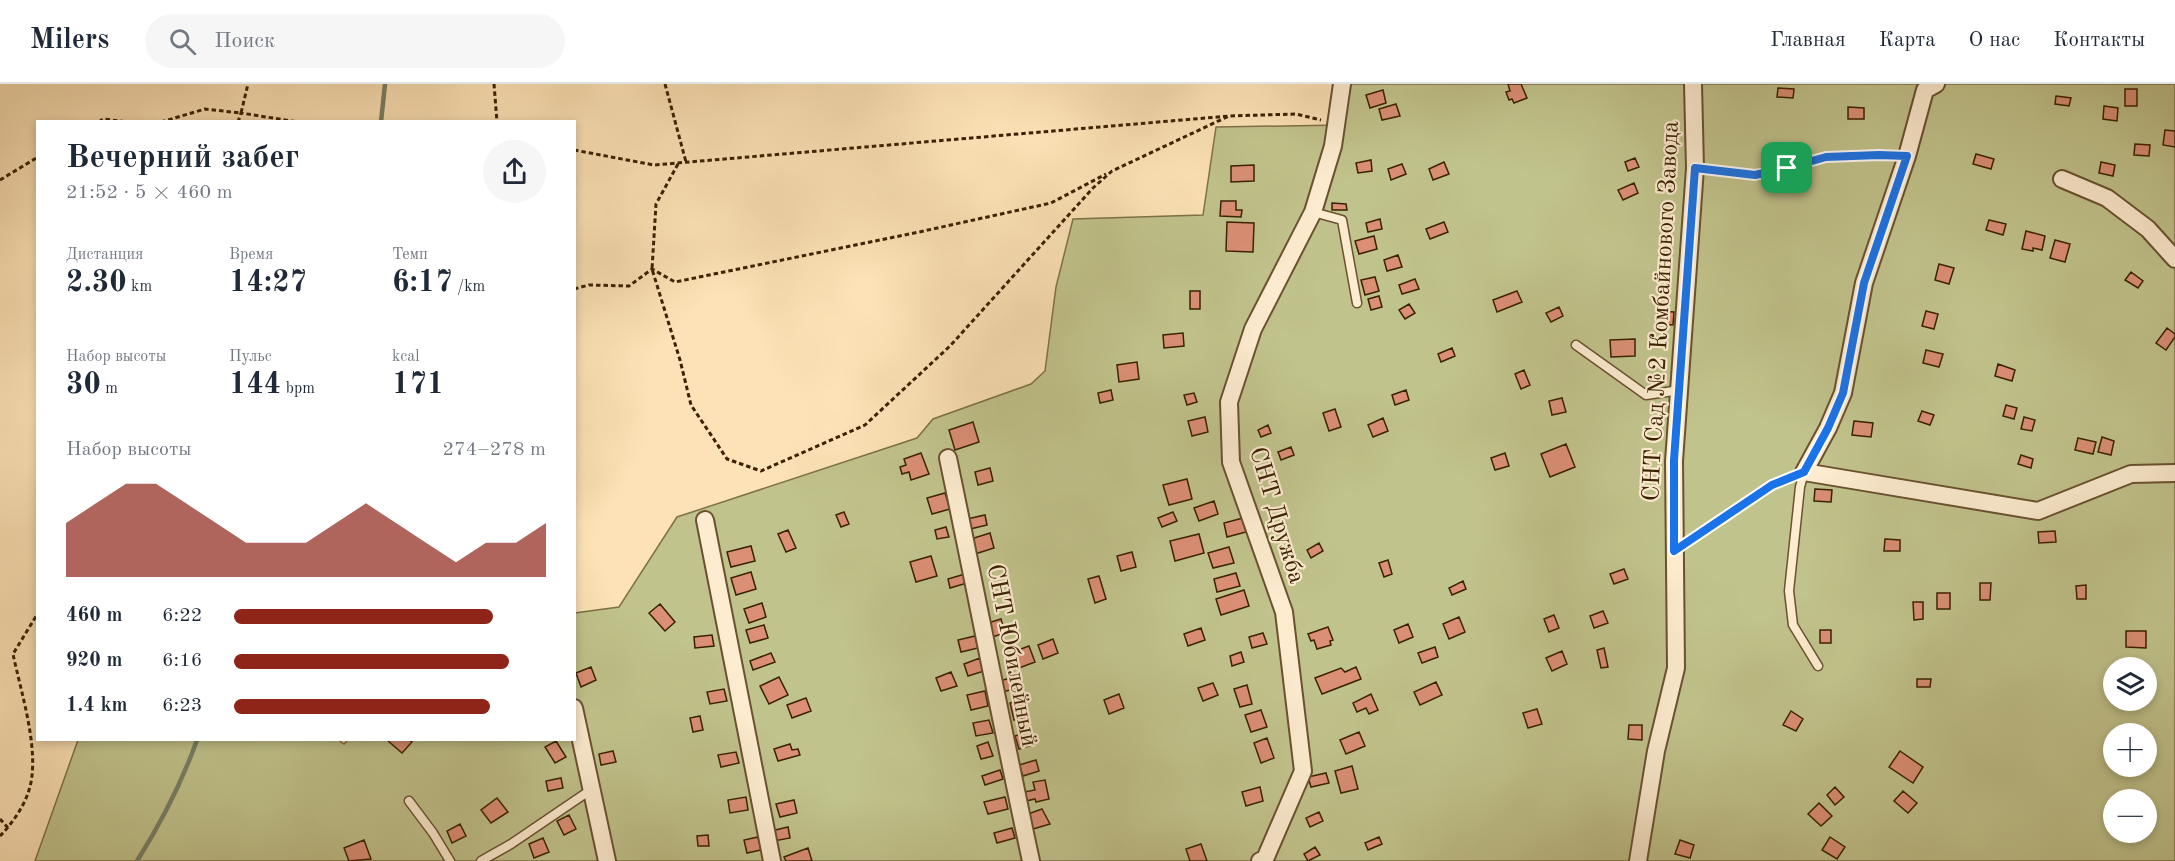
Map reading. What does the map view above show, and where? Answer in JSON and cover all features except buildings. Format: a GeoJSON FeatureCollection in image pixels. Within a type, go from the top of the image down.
{"type":"FeatureCollection","features":[{"type":"Feature","properties":{"kind":"street","name":"СНТ Дружба"},"geometry":{"type":"LineString","coordinates":[[1260,861],[1265,859],[1303,771],[1284,612],[1231,462],[1229,402],[1253,329],[1313,212],[1333,146],[1342,84]]}},
{"type":"Feature","properties":{"kind":"street","name":"СНТ Сад №2 Комбайнового Завода"},"geometry":{"type":"LineString","coordinates":[[1638,861],[1656,751],[1676,668],[1674,460],[1695,168],[1693,84]]}},
{"type":"Feature","properties":{"kind":"street"},"geometry":{"type":"LineString","coordinates":[[1936,84],[1925,90],[1907,156],[1864,283],[1843,393],[1828,428],[1804,472],[2038,512],[2131,474],[2175,473]]}},
{"type":"Feature","properties":{"kind":"street"},"geometry":{"type":"LineString","coordinates":[[2062,179],[2107,198],[2148,229],[2175,259]]}},
{"type":"Feature","properties":{"kind":"street","name":"СНТ Юбилейный"},"geometry":{"type":"LineString","coordinates":[[948,458],[1031,861]]}},
{"type":"Feature","properties":{"kind":"street"},"geometry":{"type":"LineString","coordinates":[[705,520],[772,861]]}},
{"type":"Feature","properties":{"kind":"street"},"geometry":{"type":"LineString","coordinates":[[576,717],[607,861]]}},
{"type":"Feature","properties":{"kind":"lane"},"geometry":{"type":"LineString","coordinates":[[1879,155],[1907,156]]}},
{"type":"Feature","properties":{"kind":"lane"},"geometry":{"type":"LineString","coordinates":[[1313,212],[1342,220],[1357,303]]}},
{"type":"Feature","properties":{"kind":"lane"},"geometry":{"type":"LineString","coordinates":[[1576,345],[1646,395],[1680,389]]}},
{"type":"Feature","properties":{"kind":"lane"},"geometry":{"type":"LineString","coordinates":[[1804,472],[1800,487],[1789,591],[1792,625],[1818,666]]}},
{"type":"Feature","properties":{"kind":"lane"},"geometry":{"type":"LineString","coordinates":[[480,861],[511,844],[592,789]]}},
{"type":"Feature","properties":{"kind":"lane"},"geometry":{"type":"LineString","coordinates":[[409,801],[450,861]]}},
{"type":"Feature","properties":{"kind":"path"},"geometry":{"type":"LineString","coordinates":[[239,120],[248,84]]}},
{"type":"Feature","properties":{"kind":"path"},"geometry":{"type":"LineString","coordinates":[[494,84],[497,120]]}},
{"type":"Feature","properties":{"kind":"path"},"geometry":{"type":"LineString","coordinates":[[665,84],[686,162]]}},
{"type":"Feature","properties":{"kind":"path"},"geometry":{"type":"LineString","coordinates":[[168,120],[205,109],[285,120]]}},
{"type":"Feature","properties":{"kind":"path"},"geometry":{"type":"LineString","coordinates":[[576,150],[654,165],[1229,116],[1296,114],[1336,123]]}},
{"type":"Feature","properties":{"kind":"path"},"geometry":{"type":"LineString","coordinates":[[652,269],[675,282],[1051,203],[1112,171],[1229,116]]}},
{"type":"Feature","properties":{"kind":"path"},"geometry":{"type":"LineString","coordinates":[[1695,168],[1755,175],[1826,157],[1879,155]]}},
{"type":"Feature","properties":{"kind":"path"},"geometry":{"type":"LineString","coordinates":[[0,180],[36,158]]}},
{"type":"Feature","properties":{"kind":"path"},"geometry":{"type":"LineString","coordinates":[[678,164],[656,204],[652,269],[680,360],[691,405],[727,459],[761,471],[865,425],[950,346],[1112,171]]}},
{"type":"Feature","properties":{"kind":"path"},"geometry":{"type":"LineString","coordinates":[[576,288],[589,285],[629,286],[652,269]]}},
{"type":"Feature","properties":{"kind":"path"},"geometry":{"type":"LineString","coordinates":[[1674,551],[1772,485],[1804,472]]}},
{"type":"Feature","properties":{"kind":"path"},"geometry":{"type":"LineString","coordinates":[[0,836],[8,828],[29,793],[34,753],[13,654],[36,616]]}},
{"type":"Feature","properties":{"kind":"path"},"geometry":{"type":"LineString","coordinates":[[0,819],[8,828]]}},
{"type":"Feature","properties":{"kind":"green space"},"geometry":{"type":"Polygon","coordinates":[[[1346,84],[2175,84],[2175,861],[35,861],[78,741],[340,741],[344,744],[347,741],[576,741],[576,613],[619,607],[677,517],[917,438],[933,419],[1031,384],[1045,371],[1056,287],[1073,219],[1203,215],[1216,127],[1340,125],[1346,84]]]}},
{"type":"Feature","properties":{"kind":"waterway"},"geometry":{"type":"LineString","coordinates":[[381,120],[385,84]]}},
{"type":"Feature","properties":{"kind":"waterway"},"geometry":{"type":"LineString","coordinates":[[137,861],[170,802],[197,741]]}},
{"type":"Feature","properties":{"kind":"route"},"geometry":{"type":"LineString","coordinates":[[1907,156],[1864,283],[1843,393],[1828,428],[1804,472],[1772,485],[1674,551],[1674,460],[1695,168],[1755,175],[1787,168],[1826,157],[1907,156]]}}]}
